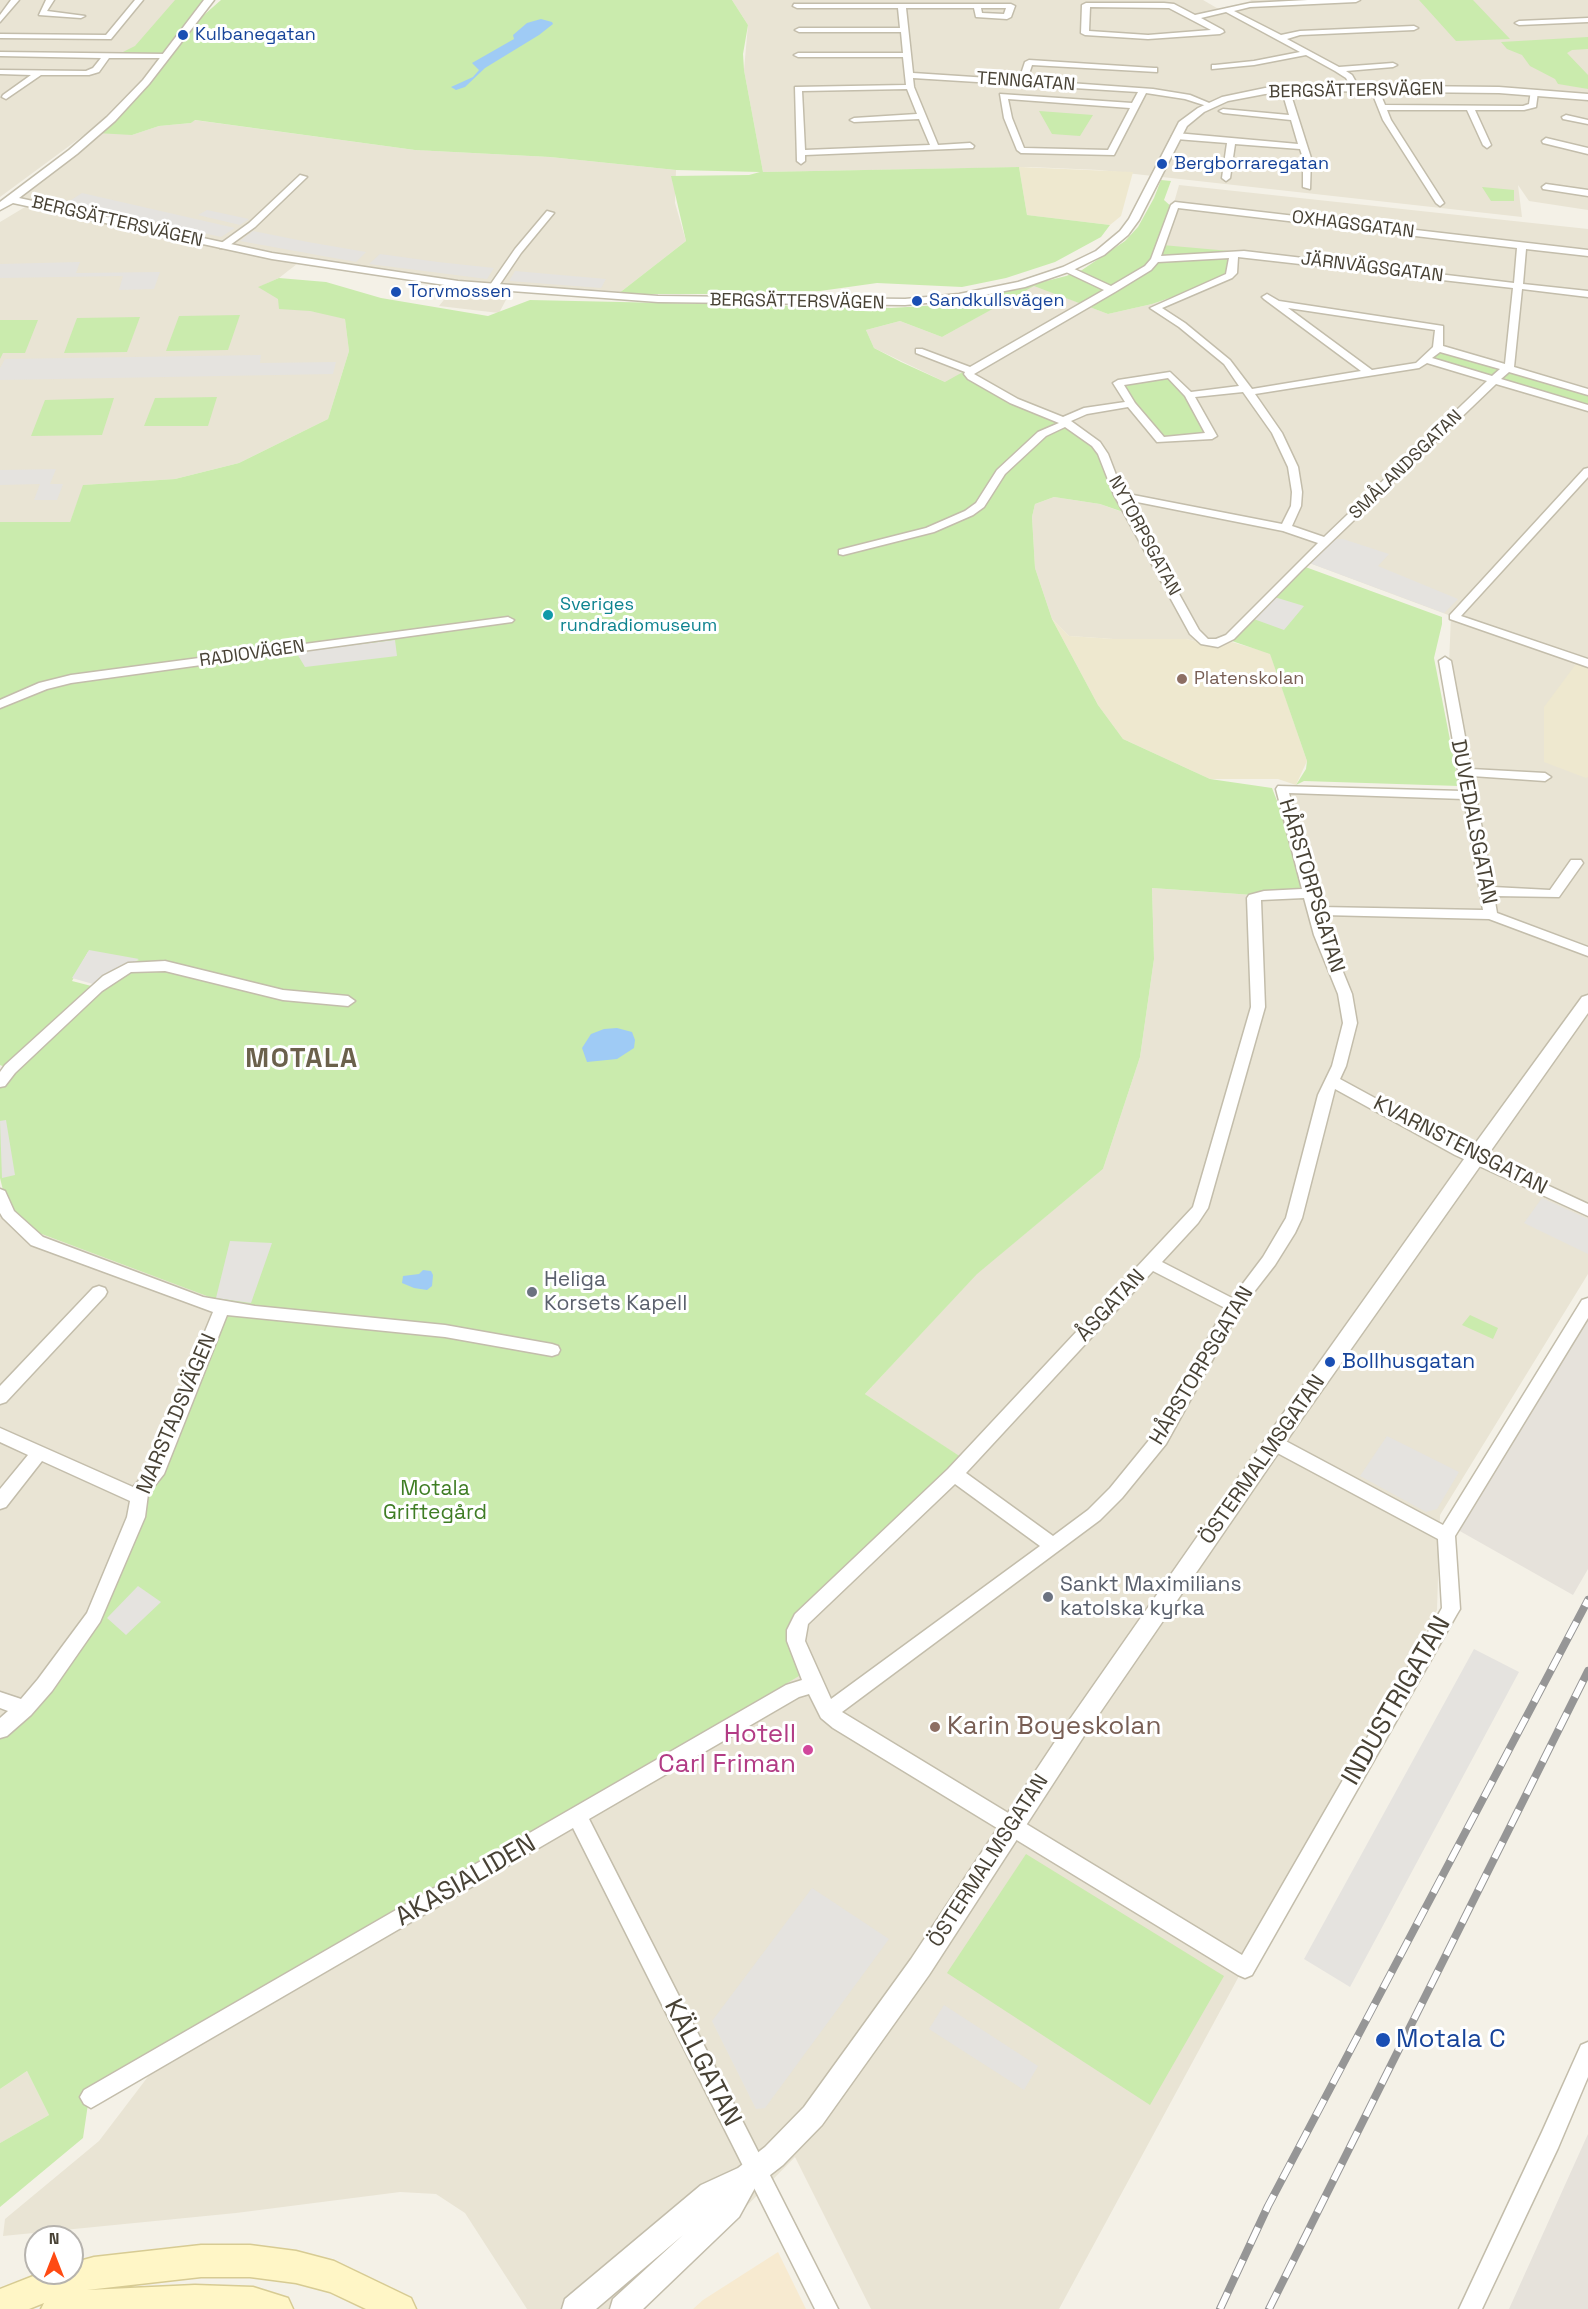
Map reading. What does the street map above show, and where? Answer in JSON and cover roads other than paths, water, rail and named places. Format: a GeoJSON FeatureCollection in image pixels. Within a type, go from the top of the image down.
{"type":"FeatureCollection","features":[{"type":"Feature","properties":{"kind":"main road"},"geometry":{"type":"LineString","coordinates":[[0,2305],[53,2284],[94,2273],[201,2261],[249,2261],[296,2267],[334,2277],[400,2309]]}},
{"type":"Feature","properties":{"kind":"main road"},"geometry":{"type":"LineString","coordinates":[[57,2309],[109,2304],[195,2301],[253,2303],[277,2309]]}},
{"type":"Feature","properties":{"kind":"street"},"geometry":{"type":"LineString","coordinates":[[50,0],[42,13],[81,16]]}},
{"type":"Feature","properties":{"kind":"street"},"geometry":{"type":"LineString","coordinates":[[0,36],[108,37],[139,0]]}},
{"type":"Feature","properties":{"kind":"street"},"geometry":{"type":"LineString","coordinates":[[0,207],[73,153],[104,125],[136,93],[209,0]]}},
{"type":"Feature","properties":{"kind":"street"},"geometry":{"type":"LineString","coordinates":[[1194,17],[1220,32],[1148,37],[1085,33],[1086,5],[1164,5],[1194,17],[1250,5],[1356,0]]}},
{"type":"Feature","properties":{"kind":"street"},"geometry":{"type":"LineString","coordinates":[[0,7],[13,3]]}},
{"type":"Feature","properties":{"kind":"street"},"geometry":{"type":"LineString","coordinates":[[0,21],[13,3]]}},
{"type":"Feature","properties":{"kind":"street"},"geometry":{"type":"LineString","coordinates":[[797,6],[977,6]]}},
{"type":"Feature","properties":{"kind":"street"},"geometry":{"type":"LineString","coordinates":[[902,6],[910,87],[935,148]]}},
{"type":"Feature","properties":{"kind":"street"},"geometry":{"type":"LineString","coordinates":[[1227,10],[1338,69],[1349,77],[1356,88]]}},
{"type":"Feature","properties":{"kind":"street"},"geometry":{"type":"LineString","coordinates":[[1519,23],[1588,20]]}},
{"type":"Feature","properties":{"kind":"street"},"geometry":{"type":"LineString","coordinates":[[1280,38],[1300,33],[1414,28]]}},
{"type":"Feature","properties":{"kind":"street"},"geometry":{"type":"LineString","coordinates":[[799,30],[904,30]]}},
{"type":"Feature","properties":{"kind":"street"},"geometry":{"type":"LineString","coordinates":[[1215,67],[1254,63],[1306,53]]}},
{"type":"Feature","properties":{"kind":"street"},"geometry":{"type":"LineString","coordinates":[[0,54],[166,56]]}},
{"type":"Feature","properties":{"kind":"street"},"geometry":{"type":"LineString","coordinates":[[0,72],[89,72],[96,70],[107,55]]}},
{"type":"Feature","properties":{"kind":"street"},"geometry":{"type":"LineString","coordinates":[[798,55],[906,55]]}},
{"type":"Feature","properties":{"kind":"street"},"geometry":{"type":"LineString","coordinates":[[1023,81],[1029,62],[1154,70]]}},
{"type":"Feature","properties":{"kind":"street"},"geometry":{"type":"LineString","coordinates":[[1338,69],[1393,65]]}},
{"type":"Feature","properties":{"kind":"street"},"geometry":{"type":"LineString","coordinates":[[6,97],[38,73]]}},
{"type":"Feature","properties":{"kind":"street","name":"TENNGATAN"},"geometry":{"type":"LineString","coordinates":[[909,75],[1143,90],[1176,95],[1210,105]]}},
{"type":"Feature","properties":{"kind":"street"},"geometry":{"type":"LineString","coordinates":[[910,87],[798,89],[801,157],[970,146]]}},
{"type":"Feature","properties":{"kind":"street","name":"BERGSÄTTERSVÄGEN"},"geometry":{"type":"LineString","coordinates":[[12,199],[306,263],[493,288],[658,299],[889,303],[940,300],[1034,281],[1067,269],[1100,253],[1125,233],[1134,220],[1176,136],[1187,119],[1210,105],[1233,97],[1265,91],[1302,88],[1534,92],[1588,97]]}},
{"type":"Feature","properties":{"kind":"street"},"geometry":{"type":"LineString","coordinates":[[1134,106],[999,96],[1023,154],[1111,153],[1143,90]]}},
{"type":"Feature","properties":{"kind":"street"},"geometry":{"type":"LineString","coordinates":[[1382,107],[1528,108],[1534,104],[1534,92]]}},
{"type":"Feature","properties":{"kind":"street"},"geometry":{"type":"LineString","coordinates":[[1377,95],[1394,131],[1440,203]]}},
{"type":"Feature","properties":{"kind":"street"},"geometry":{"type":"LineString","coordinates":[[1288,98],[1308,170],[1307,188]]}},
{"type":"Feature","properties":{"kind":"street"},"geometry":{"type":"LineString","coordinates":[[1470,108],[1487,145]]}},
{"type":"Feature","properties":{"kind":"street"},"geometry":{"type":"LineString","coordinates":[[1223,111],[1294,118]]}},
{"type":"Feature","properties":{"kind":"street"},"geometry":{"type":"LineString","coordinates":[[854,120],[922,116]]}},
{"type":"Feature","properties":{"kind":"street"},"geometry":{"type":"LineString","coordinates":[[1566,117],[1588,122]]}},
{"type":"Feature","properties":{"kind":"street"},"geometry":{"type":"LineString","coordinates":[[1176,136],[1303,147]]}},
{"type":"Feature","properties":{"kind":"street"},"geometry":{"type":"LineString","coordinates":[[1226,178],[1231,141]]}},
{"type":"Feature","properties":{"kind":"street"},"geometry":{"type":"LineString","coordinates":[[1546,141],[1588,151]]}},
{"type":"Feature","properties":{"kind":"street","name":"BERGSÄTTERSVÄGEN"},"geometry":{"type":"LineString","coordinates":[[223,246],[257,221],[303,177]]}},
{"type":"Feature","properties":{"kind":"street"},"geometry":{"type":"LineString","coordinates":[[1546,187],[1588,193]]}},
{"type":"Feature","properties":{"kind":"street","name":"OXHAGSGATAN"},"geometry":{"type":"LineString","coordinates":[[1155,259],[1175,204],[1588,252]]}},
{"type":"Feature","properties":{"kind":"street"},"geometry":{"type":"LineString","coordinates":[[493,288],[518,251],[550,213]]}},
{"type":"Feature","properties":{"kind":"street"},"geometry":{"type":"LineString","coordinates":[[1507,368],[1510,365],[1516,285],[1522,245]]}},
{"type":"Feature","properties":{"kind":"street"},"geometry":{"type":"LineString","coordinates":[[1234,254],[1232,273],[1229,276],[1155,308],[1214,350],[1236,372],[1277,433],[1288,454],[1296,479],[1296,506],[1286,528]]}},
{"type":"Feature","properties":{"kind":"street","name":"JÄRNVÄGSGATAN"},"geometry":{"type":"LineString","coordinates":[[1155,259],[1234,254],[1342,264],[1588,294]]}},
{"type":"Feature","properties":{"kind":"street"},"geometry":{"type":"LineString","coordinates":[[971,371],[1144,272],[1155,259]]}},
{"type":"Feature","properties":{"kind":"street"},"geometry":{"type":"LineString","coordinates":[[1067,269],[1112,290]]}},
{"type":"Feature","properties":{"kind":"street"},"geometry":{"type":"LineString","coordinates":[[1267,297],[1280,304],[1370,373]]}},
{"type":"Feature","properties":{"kind":"street"},"geometry":{"type":"LineString","coordinates":[[1189,395],[1249,390],[1419,365],[1438,348],[1440,328],[1280,304]]}},
{"type":"Feature","properties":{"kind":"street"},"geometry":{"type":"LineString","coordinates":[[1438,348],[1588,392]]}},
{"type":"Feature","properties":{"kind":"street","name":"NYTORPSGATAN"},"geometry":{"type":"LineString","coordinates":[[919,351],[971,371],[969,374],[972,377],[1014,401],[1065,422],[1088,437],[1104,454],[1119,495],[1194,632],[1204,642],[1212,643]]}},
{"type":"Feature","properties":{"kind":"street"},"geometry":{"type":"LineString","coordinates":[[1427,360],[1588,408]]}},
{"type":"Feature","properties":{"kind":"street","name":"SMÅLANDSGATAN"},"geometry":{"type":"LineString","coordinates":[[1212,643],[1224,641],[1230,636],[1507,368]]}},
{"type":"Feature","properties":{"kind":"street"},"geometry":{"type":"LineString","coordinates":[[1170,375],[1189,395],[1212,436],[1161,440],[1131,404],[1118,383],[1170,375]]}},
{"type":"Feature","properties":{"kind":"street"},"geometry":{"type":"LineString","coordinates":[[843,552],[920,533],[969,513],[980,505],[1001,472],[1042,434],[1084,411],[1131,404]]}},
{"type":"Feature","properties":{"kind":"street"},"geometry":{"type":"LineString","coordinates":[[1588,471],[1454,617],[1588,663]]}},
{"type":"Feature","properties":{"kind":"street"},"geometry":{"type":"LineString","coordinates":[[1119,495],[1286,528],[1326,542]]}},
{"type":"Feature","properties":{"kind":"street","name":"RADIOVÄGEN"},"geometry":{"type":"LineString","coordinates":[[0,704],[43,686],[71,679],[508,620]]}},
{"type":"Feature","properties":{"kind":"street","name":"DUVEDALSGATAN"},"geometry":{"type":"LineString","coordinates":[[1445,661],[1463,772],[1491,915],[1588,952]]}},
{"type":"Feature","properties":{"kind":"street"},"geometry":{"type":"LineString","coordinates":[[1463,772],[1545,777]]}},
{"type":"Feature","properties":{"kind":"street","name":"HÅRSTORPSGATAN"},"geometry":{"type":"LineString","coordinates":[[828,1712],[1094,1515],[1116,1493],[1160,1439],[1234,1306],[1269,1261],[1294,1218],[1325,1095],[1347,1040],[1350,1023],[1349,1008],[1325,949],[1282,789],[1468,795]]}},
{"type":"Feature","properties":{"kind":"street"},"geometry":{"type":"LineString","coordinates":[[1486,891],[1554,894],[1576,863]]}},
{"type":"Feature","properties":{"kind":"street","name":"ÅSGATAN"},"geometry":{"type":"LineString","coordinates":[[813,1683],[796,1641],[796,1629],[801,1619],[954,1474],[1193,1219],[1200,1208],[1234,1082],[1256,1018],[1259,998],[1254,898],[1264,895],[1311,893]]}},
{"type":"Feature","properties":{"kind":"street"},"geometry":{"type":"LineString","coordinates":[[1316,911],[1491,915]]}},
{"type":"Feature","properties":{"kind":"street"},"geometry":{"type":"LineString","coordinates":[[0,1082],[10,1069],[97,988],[128,968],[165,966],[283,995],[348,1001]]}},
{"type":"Feature","properties":{"kind":"street","name":"ÖSTERMALMSGATAN"},"geometry":{"type":"LineString","coordinates":[[574,2308],[710,2194],[752,2173],[791,2142],[813,2116],[920,1967],[1012,1825],[1274,1443],[1474,1158],[1588,1001]]}},
{"type":"Feature","properties":{"kind":"street","name":"KVARNSTENSGATAN"},"geometry":{"type":"LineString","coordinates":[[1332,1081],[1474,1158],[1588,1210]]}},
{"type":"Feature","properties":{"kind":"street","name":"MARSTADSVÄGEN"},"geometry":{"type":"LineString","coordinates":[[0,1195],[8,1214],[15,1222],[29,1236],[47,1246],[200,1302],[222,1308],[445,1331],[552,1350]]}},
{"type":"Feature","properties":{"kind":"street"},"geometry":{"type":"LineString","coordinates":[[1151,1263],[1234,1306]]}},
{"type":"Feature","properties":{"kind":"street"},"geometry":{"type":"LineString","coordinates":[[0,1397],[99,1292]]}},
{"type":"Feature","properties":{"kind":"street"},"geometry":{"type":"LineString","coordinates":[[1274,1443],[1446,1535],[1588,1304]]}},
{"type":"Feature","properties":{"kind":"street","name":"MARSTADSVÄGEN"},"geometry":{"type":"LineString","coordinates":[[0,1730],[24,1709],[45,1685],[94,1617],[136,1517],[138,1497],[155,1473],[222,1308]]}},
{"type":"Feature","properties":{"kind":"street"},"geometry":{"type":"LineString","coordinates":[[0,1435],[138,1497]]}},
{"type":"Feature","properties":{"kind":"street"},"geometry":{"type":"LineString","coordinates":[[0,1502],[39,1453]]}},
{"type":"Feature","properties":{"kind":"street"},"geometry":{"type":"LineString","coordinates":[[954,1474],[1053,1546]]}},
{"type":"Feature","properties":{"kind":"street","name":"INDUSTRIGATAN"},"geometry":{"type":"LineString","coordinates":[[1012,1825],[1245,1968],[1451,1609],[1446,1535]]}},
{"type":"Feature","properties":{"kind":"street"},"geometry":{"type":"LineString","coordinates":[[813,1683],[828,1712],[840,1722],[1012,1825]]}},
{"type":"Feature","properties":{"kind":"street","name":"AKASIALIDEN"},"geometry":{"type":"LineString","coordinates":[[92,2097],[793,1691],[813,1683]]}},
{"type":"Feature","properties":{"kind":"street"},"geometry":{"type":"LineString","coordinates":[[0,1700],[24,1709]]}},
{"type":"Feature","properties":{"kind":"street","name":"KÄLLGATAN"},"geometry":{"type":"LineString","coordinates":[[577,1816],[752,2173],[827,2309]]}},
{"type":"Feature","properties":{"kind":"street"},"geometry":{"type":"LineString","coordinates":[[1470,2309],[1550,2140],[1588,2052]]}},
{"type":"Feature","properties":{"kind":"street","name":"ÖSTERMALMSGATAN"},"geometry":{"type":"LineString","coordinates":[[623,2309],[730,2208],[752,2173]]}},
{"type":"Feature","properties":{"kind":"water"},"geometry":{"type":"Polygon","coordinates":[[[541,19],[553,24],[485,68],[465,87],[456,90],[451,87],[473,77],[479,70],[472,63],[514,39],[513,35],[527,23],[541,19]]]}},
{"type":"Feature","properties":{"kind":"water"},"geometry":{"type":"Polygon","coordinates":[[[617,1028],[632,1032],[635,1040],[634,1048],[617,1059],[587,1062],[582,1048],[591,1034],[604,1029],[617,1028]]]}},
{"type":"Feature","properties":{"kind":"water"},"geometry":{"type":"Polygon","coordinates":[[[423,1270],[431,1271],[433,1275],[432,1286],[427,1290],[402,1283],[403,1276],[419,1274],[423,1270]]]}},
{"type":"Feature","properties":{"kind":"railway"},"geometry":{"type":"LineString","coordinates":[[1220,2309],[1268,2206],[1588,1600]]}},
{"type":"Feature","properties":{"kind":"railway"},"geometry":{"type":"LineString","coordinates":[[1269,2309],[1588,1671]]}},
{"type":"Feature","properties":{"kind":"place","name":"Kulbanegatan"},"geometry":{"type":"Point","coordinates":[183,35]}},
{"type":"Feature","properties":{"kind":"place","name":"Bergborraregatan"},"geometry":{"type":"Point","coordinates":[1162,164]}},
{"type":"Feature","properties":{"kind":"place","name":"Torvmossen"},"geometry":{"type":"Point","coordinates":[396,292]}},
{"type":"Feature","properties":{"kind":"place","name":"Sandkullsvägen"},"geometry":{"type":"Point","coordinates":[917,301]}},
{"type":"Feature","properties":{"kind":"place","name":"Sveriges rundradiomuseum"},"geometry":{"type":"Point","coordinates":[548,615]}},
{"type":"Feature","properties":{"kind":"place","name":"Platenskolan"},"geometry":{"type":"Point","coordinates":[1182,679]}},
{"type":"Feature","properties":{"kind":"place","name":"Heliga Korsets Kapell"},"geometry":{"type":"Point","coordinates":[532,1292]}},
{"type":"Feature","properties":{"kind":"place","name":"Bollhusgatan"},"geometry":{"type":"Point","coordinates":[1330,1362]}},
{"type":"Feature","properties":{"kind":"place","name":"Sankt Maximilians katolska kyrka"},"geometry":{"type":"Point","coordinates":[1048,1597]}},
{"type":"Feature","properties":{"kind":"place","name":"Karin Boyeskolan"},"geometry":{"type":"Point","coordinates":[935,1727]}},
{"type":"Feature","properties":{"kind":"place","name":"Hotell Carl Friman"},"geometry":{"type":"Point","coordinates":[808,1750]}},
{"type":"Feature","properties":{"kind":"place","name":"Motala C"},"geometry":{"type":"Point","coordinates":[1383,2040]}},
{"type":"Feature","properties":{"kind":"district","name":"MOTALA"},"geometry":{"type":"Point","coordinates":[302,1060]}},
{"type":"Feature","properties":{"kind":"park label","name":"Motala Griftegård"},"geometry":{"type":"Point","coordinates":[435,1501]}}]}
